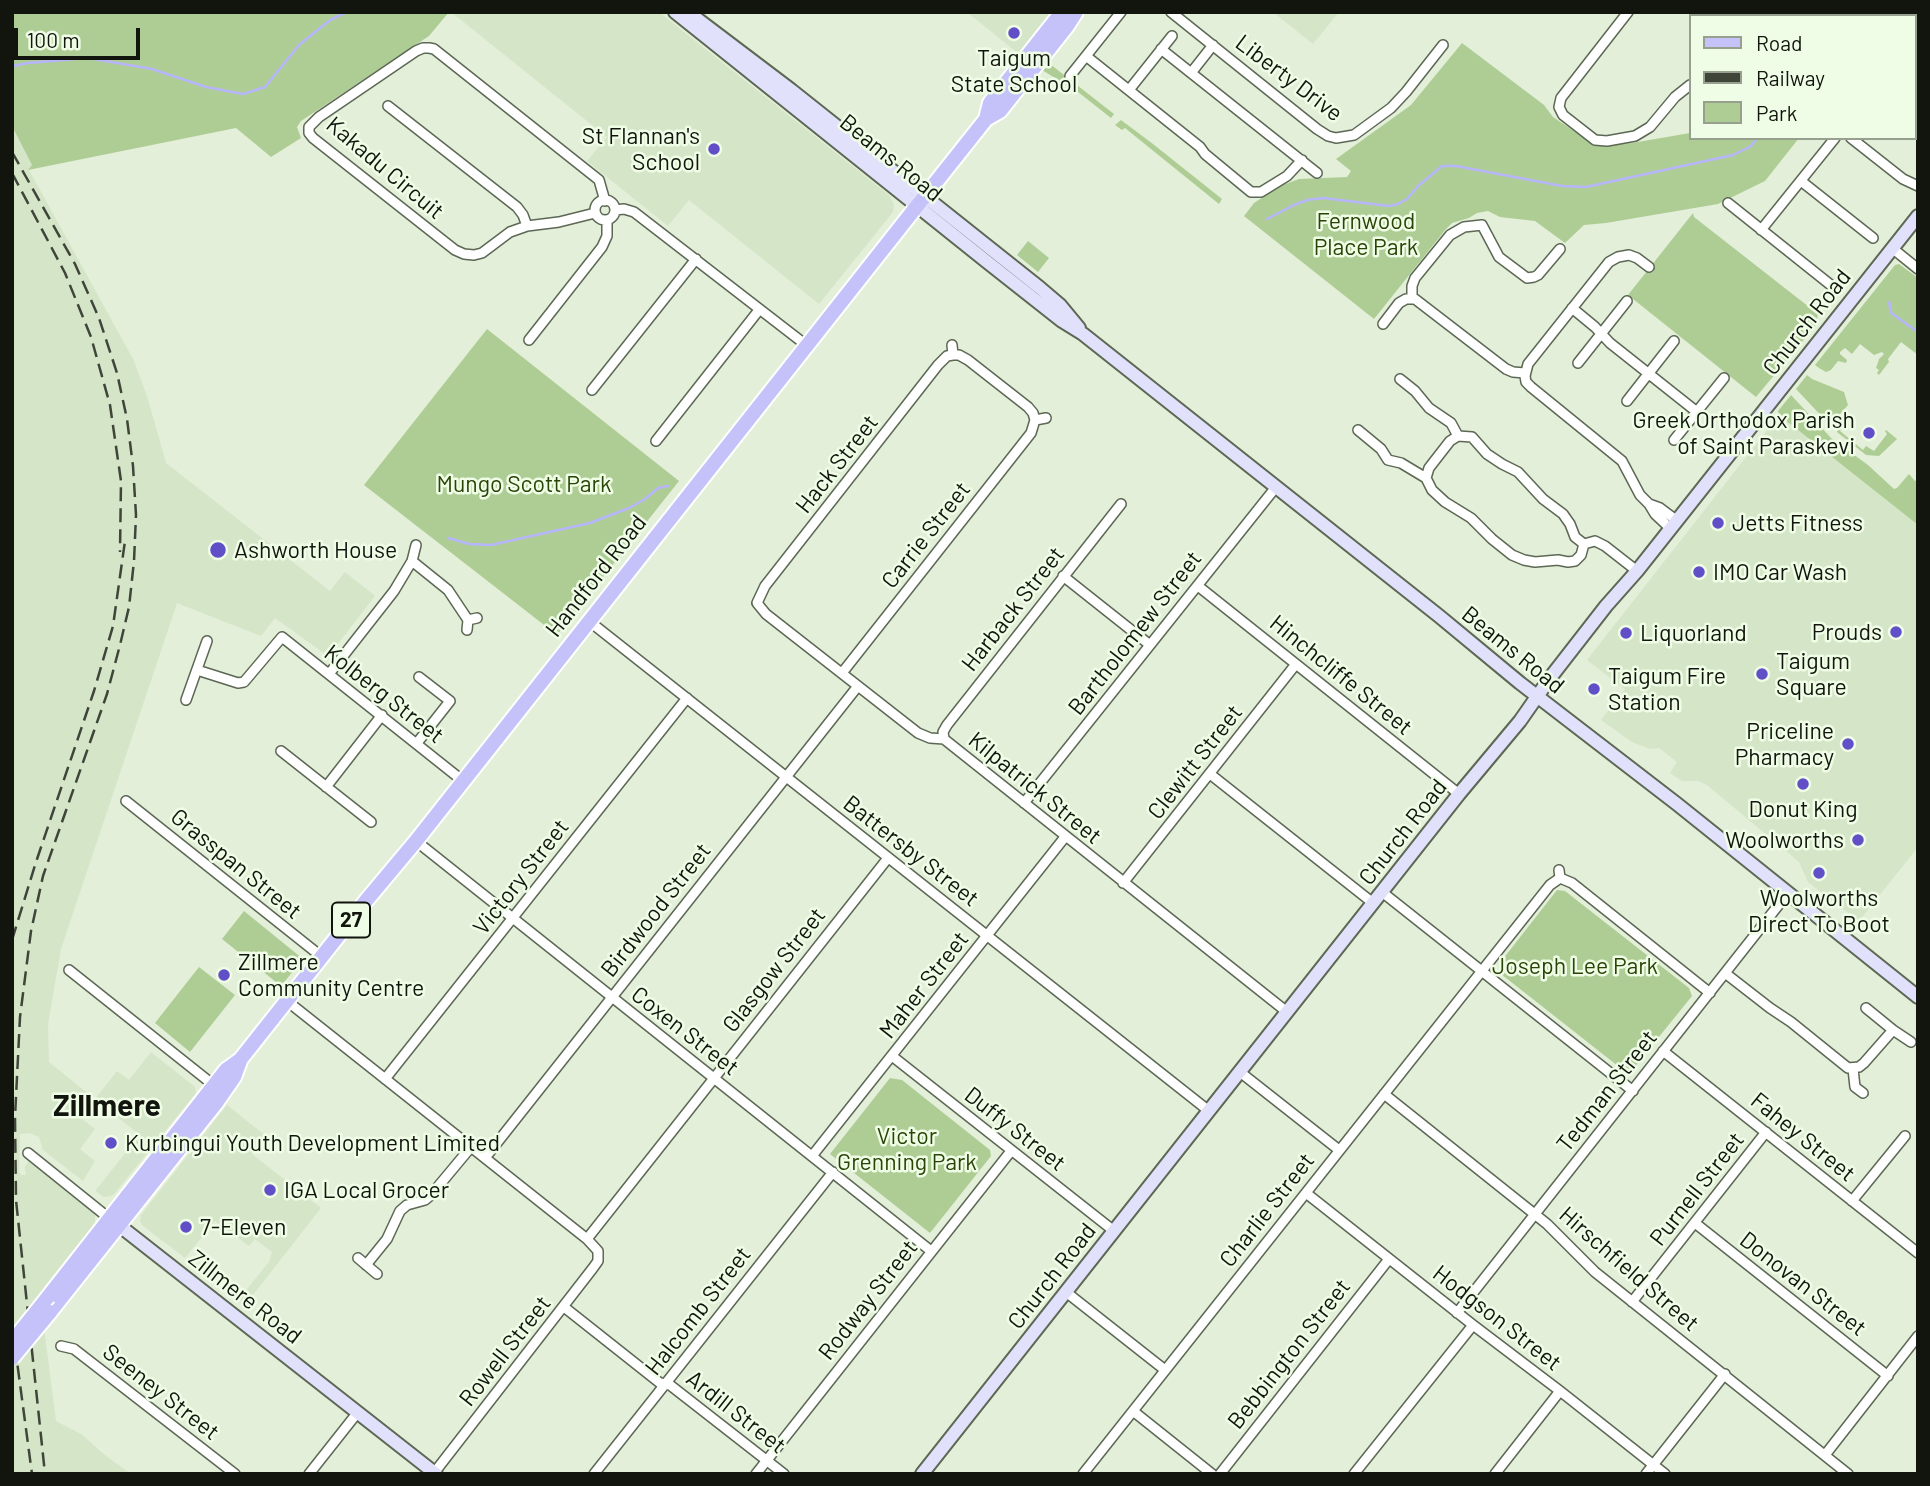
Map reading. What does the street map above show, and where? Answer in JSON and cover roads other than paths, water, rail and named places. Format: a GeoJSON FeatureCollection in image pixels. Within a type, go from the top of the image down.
{"type":"FeatureCollection","features":[{"type":"Feature","properties":{"kind":"main road","name":"Beams Road"},"geometry":{"type":"LineString","coordinates":[[675,12],[921,201],[1052,297],[1083,334],[1918,997]]}},
{"type":"Feature","properties":{"kind":"main road","name":"Beams Road"},"geometry":{"type":"LineString","coordinates":[[688,12],[921,201]]}},
{"type":"Feature","properties":{"kind":"main road","name":"Handford Road"},"geometry":{"type":"LineString","coordinates":[[986,119],[990,103],[1062,12]]}},
{"type":"Feature","properties":{"kind":"main road","name":"Handford Road"},"geometry":{"type":"LineString","coordinates":[[49,1304],[219,1089],[226,1070],[240,1060],[416,841],[806,345],[986,119],[1000,111],[1076,12]]}},
{"type":"Feature","properties":{"kind":"main road","name":"Church Road"},"geometry":{"type":"LineString","coordinates":[[922,1474],[1459,794],[1520,721],[1606,606],[1637,571],[1918,216]]}},
{"type":"Feature","properties":{"kind":"main road","name":"Zillmere Road"},"geometry":{"type":"LineString","coordinates":[[115,1223],[435,1473]]}},
{"type":"Feature","properties":{"kind":"main road","name":"27"},"geometry":{"type":"LineString","coordinates":[[12,1342],[49,1304]]}},
{"type":"Feature","properties":{"kind":"main road","name":"27"},"geometry":{"type":"LineString","coordinates":[[12,1357],[49,1304]]}},
{"type":"Feature","properties":{"kind":"street"},"geometry":{"type":"LineString","coordinates":[[1070,76],[1121,12]]}},
{"type":"Feature","properties":{"kind":"street","name":"Liberty Drive"},"geometry":{"type":"LineString","coordinates":[[1171,12],[1317,129],[1328,136],[1340,138],[1354,135],[1391,108],[1443,45]]}},
{"type":"Feature","properties":{"kind":"street"},"geometry":{"type":"LineString","coordinates":[[1628,12],[1563,95],[1559,103],[1563,115],[1595,140],[1607,141],[1635,136],[1647,130],[1675,97],[1688,87]]}},
{"type":"Feature","properties":{"kind":"street"},"geometry":{"type":"LineString","coordinates":[[1129,90],[1172,36]]}},
{"type":"Feature","properties":{"kind":"street"},"geometry":{"type":"LineString","coordinates":[[1191,73],[1213,45]]}},
{"type":"Feature","properties":{"kind":"street","name":"Kakadu Circuit"},"geometry":{"type":"LineString","coordinates":[[595,213],[527,226],[510,232],[482,253],[464,254],[455,250],[313,138],[309,133],[310,127],[319,117],[416,51],[423,48],[434,49],[599,180],[605,201]]}},
{"type":"Feature","properties":{"kind":"street"},"geometry":{"type":"LineString","coordinates":[[1161,49],[1317,173]]}},
{"type":"Feature","properties":{"kind":"street"},"geometry":{"type":"LineString","coordinates":[[1086,56],[1251,192],[1261,192],[1287,176],[1302,160]]}},
{"type":"Feature","properties":{"kind":"street"},"geometry":{"type":"LineString","coordinates":[[388,106],[517,207],[527,226]]}},
{"type":"Feature","properties":{"kind":"street"},"geometry":{"type":"LineString","coordinates":[[1762,230],[1833,140]]}},
{"type":"Feature","properties":{"kind":"street"},"geometry":{"type":"LineString","coordinates":[[1854,140],[1903,179],[1918,186]]}},
{"type":"Feature","properties":{"kind":"street"},"geometry":{"type":"LineString","coordinates":[[1801,181],[1873,238]]}},
{"type":"Feature","properties":{"kind":"street"},"geometry":{"type":"LineString","coordinates":[[605,201],[611,202],[615,210],[612,218],[607,220],[598,218],[595,213],[597,204],[605,201]]}},
{"type":"Feature","properties":{"kind":"street"},"geometry":{"type":"LineString","coordinates":[[1728,203],[1832,286]]}},
{"type":"Feature","properties":{"kind":"street"},"geometry":{"type":"LineString","coordinates":[[615,210],[634,212],[806,345]]}},
{"type":"Feature","properties":{"kind":"street"},"geometry":{"type":"LineString","coordinates":[[529,340],[602,247],[607,236],[607,220]]}},
{"type":"Feature","properties":{"kind":"street"},"geometry":{"type":"LineString","coordinates":[[1412,298],[1415,278],[1450,235],[1464,227],[1482,225],[1499,257],[1527,278],[1538,275],[1560,249]]}},
{"type":"Feature","properties":{"kind":"street"},"geometry":{"type":"LineString","coordinates":[[1892,248],[1918,269]]}},
{"type":"Feature","properties":{"kind":"street"},"geometry":{"type":"LineString","coordinates":[[1649,267],[1633,256],[1613,259],[1528,364],[1525,373],[1526,382],[1531,387],[1622,461],[1640,495],[1649,504],[1660,508],[1673,524]]}},
{"type":"Feature","properties":{"kind":"street"},"geometry":{"type":"LineString","coordinates":[[592,390],[696,259]]}},
{"type":"Feature","properties":{"kind":"street"},"geometry":{"type":"LineString","coordinates":[[1382,324],[1399,303],[1412,298],[1421,302],[1506,369],[1513,373],[1525,373]]}},
{"type":"Feature","properties":{"kind":"street"},"geometry":{"type":"LineString","coordinates":[[1578,363],[1627,301]]}},
{"type":"Feature","properties":{"kind":"street"},"geometry":{"type":"LineString","coordinates":[[1572,308],[1698,412]]}},
{"type":"Feature","properties":{"kind":"street"},"geometry":{"type":"LineString","coordinates":[[656,441],[760,310]]}},
{"type":"Feature","properties":{"kind":"street"},"geometry":{"type":"LineString","coordinates":[[1627,401],[1674,341]]}},
{"type":"Feature","properties":{"kind":"street","name":"Hack Street"},"geometry":{"type":"LineString","coordinates":[[757,603],[765,586],[938,365],[953,350],[1028,407],[1035,419]]}},
{"type":"Feature","properties":{"kind":"street"},"geometry":{"type":"LineString","coordinates":[[1674,440],[1724,377]]}},
{"type":"Feature","properties":{"kind":"street"},"geometry":{"type":"LineString","coordinates":[[1400,379],[1415,391],[1429,408],[1451,423],[1458,436]]}},
{"type":"Feature","properties":{"kind":"street"},"geometry":{"type":"LineString","coordinates":[[1035,419],[1046,418]]}},
{"type":"Feature","properties":{"kind":"street","name":"Carrie Street"},"geometry":{"type":"LineString","coordinates":[[842,673],[1031,433],[1035,419]]}},
{"type":"Feature","properties":{"kind":"street"},"geometry":{"type":"LineString","coordinates":[[1358,430],[1381,449],[1388,460],[1401,463],[1426,478],[1432,490],[1445,502],[1471,517],[1512,555],[1535,562],[1575,561],[1581,555],[1584,544]]}},
{"type":"Feature","properties":{"kind":"street"},"geometry":{"type":"LineString","coordinates":[[1426,478],[1429,468],[1450,441],[1458,436],[1472,437],[1487,454],[1518,472],[1563,514],[1575,537],[1584,544]]}},
{"type":"Feature","properties":{"kind":"street","name":"Bartholomew Street"},"geometry":{"type":"LineString","coordinates":[[1024,803],[1276,487]]}},
{"type":"Feature","properties":{"kind":"street","name":"Harback Street"},"geometry":{"type":"LineString","coordinates":[[944,739],[944,728],[1121,504]]}},
{"type":"Feature","properties":{"kind":"street"},"geometry":{"type":"LineString","coordinates":[[1584,544],[1595,541],[1605,546],[1637,571]]}},
{"type":"Feature","properties":{"kind":"street"},"geometry":{"type":"LineString","coordinates":[[329,674],[394,591],[412,561],[416,545]]}},
{"type":"Feature","properties":{"kind":"street"},"geometry":{"type":"LineString","coordinates":[[412,561],[448,590],[471,622]]}},
{"type":"Feature","properties":{"kind":"street"},"geometry":{"type":"LineString","coordinates":[[1063,576],[1150,645]]}},
{"type":"Feature","properties":{"kind":"street","name":"Hinchcliffe Street"},"geometry":{"type":"LineString","coordinates":[[1198,586],[1459,794]]}},
{"type":"Feature","properties":{"kind":"street","name":"Kilpatrick Street"},"geometry":{"type":"LineString","coordinates":[[757,603],[766,614],[918,733],[930,738],[944,739],[1287,1012]]}},
{"type":"Feature","properties":{"kind":"street","name":"Battersby Street"},"geometry":{"type":"LineString","coordinates":[[589,621],[1209,1111]]}},
{"type":"Feature","properties":{"kind":"street","name":"Kolberg Street"},"geometry":{"type":"LineString","coordinates":[[197,670],[238,683],[244,682],[282,637],[463,781]]}},
{"type":"Feature","properties":{"kind":"street"},"geometry":{"type":"LineString","coordinates":[[186,700],[207,641]]}},
{"type":"Feature","properties":{"kind":"street","name":"Clewitt Street"},"geometry":{"type":"LineString","coordinates":[[1123,883],[1296,664]]}},
{"type":"Feature","properties":{"kind":"street"},"geometry":{"type":"LineString","coordinates":[[417,743],[450,701],[419,677]]}},
{"type":"Feature","properties":{"kind":"street","name":"Birdwood Street"},"geometry":{"type":"LineString","coordinates":[[485,1158],[858,686]]}},
{"type":"Feature","properties":{"kind":"street","name":"Victory Street"},"geometry":{"type":"LineString","coordinates":[[385,1079],[687,698]]}},
{"type":"Feature","properties":{"kind":"street"},"geometry":{"type":"LineString","coordinates":[[326,787],[382,715]]}},
{"type":"Feature","properties":{"kind":"street"},"geometry":{"type":"LineString","coordinates":[[281,751],[371,822]]}},
{"type":"Feature","properties":{"kind":"street"},"geometry":{"type":"LineString","coordinates":[[1210,774],[1373,903]]}},
{"type":"Feature","properties":{"kind":"street","name":"Grasspan Street"},"geometry":{"type":"LineString","coordinates":[[126,801],[322,957]]}},
{"type":"Feature","properties":{"kind":"street","name":"Maher Street"},"geometry":{"type":"LineString","coordinates":[[812,1156],[1065,837]]}},
{"type":"Feature","properties":{"kind":"street","name":"Coxen Street"},"geometry":{"type":"LineString","coordinates":[[416,841],[931,1251]]}},
{"type":"Feature","properties":{"kind":"street","name":"Glasgow Street"},"geometry":{"type":"LineString","coordinates":[[587,1239],[888,858]]}},
{"type":"Feature","properties":{"kind":"street","name":"Charlie Street"},"geometry":{"type":"LineString","coordinates":[[1083,1474],[1559,874],[1710,993]]}},
{"type":"Feature","properties":{"kind":"street"},"geometry":{"type":"LineString","coordinates":[[1382,892],[1633,1091]]}},
{"type":"Feature","properties":{"kind":"street","name":"Tedman Street"},"geometry":{"type":"LineString","coordinates":[[1457,1313],[1788,893]]}},
{"type":"Feature","properties":{"kind":"street"},"geometry":{"type":"LineString","coordinates":[[69,970],[219,1089]]}},
{"type":"Feature","properties":{"kind":"street"},"geometry":{"type":"LineString","coordinates":[[1725,973],[1848,1068],[1853,1069],[1864,1063],[1893,1030]]}},
{"type":"Feature","properties":{"kind":"street"},"geometry":{"type":"LineString","coordinates":[[287,1001],[587,1239]]}},
{"type":"Feature","properties":{"kind":"street"},"geometry":{"type":"LineString","coordinates":[[1867,1008],[1911,1042]]}},
{"type":"Feature","properties":{"kind":"street","name":"Fahey Street"},"geometry":{"type":"LineString","coordinates":[[1663,1051],[1918,1253]]}},
{"type":"Feature","properties":{"kind":"street","name":"Duffy Street"},"geometry":{"type":"LineString","coordinates":[[892,1056],[1114,1231]]}},
{"type":"Feature","properties":{"kind":"street"},"geometry":{"type":"LineString","coordinates":[[1853,1069],[1855,1087],[1863,1093]]}},
{"type":"Feature","properties":{"kind":"street"},"geometry":{"type":"LineString","coordinates":[[1240,1072],[1339,1150]]}},
{"type":"Feature","properties":{"kind":"street","name":"Hirschfield Street"},"geometry":{"type":"LineString","coordinates":[[1384,1094],[1535,1214],[1588,1266],[1848,1474]]}},
{"type":"Feature","properties":{"kind":"street","name":"Purnell Street"},"geometry":{"type":"LineString","coordinates":[[1632,1302],[1766,1132]]}},
{"type":"Feature","properties":{"kind":"street"},"geometry":{"type":"LineString","coordinates":[[1852,1200],[1905,1136]]}},
{"type":"Feature","properties":{"kind":"street"},"geometry":{"type":"LineString","coordinates":[[377,1274],[362,1262],[387,1239],[400,1211],[407,1205],[428,1198],[471,1147]]}},
{"type":"Feature","properties":{"kind":"street","name":"Rodway Street"},"geometry":{"type":"LineString","coordinates":[[756,1474],[1011,1151]]}},
{"type":"Feature","properties":{"kind":"street","name":"Zillmere Road"},"geometry":{"type":"LineString","coordinates":[[28,1153],[115,1223]]}},
{"type":"Feature","properties":{"kind":"street","name":"Halcomb Street"},"geometry":{"type":"LineString","coordinates":[[594,1474],[833,1172]]}},
{"type":"Feature","properties":{"kind":"street","name":"Hodgson Street"},"geometry":{"type":"LineString","coordinates":[[1306,1193],[1665,1474]]}},
{"type":"Feature","properties":{"kind":"street","name":"Donovan Street"},"geometry":{"type":"LineString","coordinates":[[1695,1223],[1888,1376]]}},
{"type":"Feature","properties":{"kind":"street","name":"Rowell Street"},"geometry":{"type":"LineString","coordinates":[[435,1473],[596,1264],[598,1251],[587,1239]]}},
{"type":"Feature","properties":{"kind":"street","name":"Bebbington Street"},"geometry":{"type":"LineString","coordinates":[[1220,1474],[1389,1259]]}},
{"type":"Feature","properties":{"kind":"street"},"geometry":{"type":"LineString","coordinates":[[1066,1292],[1165,1370]]}},
{"type":"Feature","properties":{"kind":"street","name":"Ardill Street"},"geometry":{"type":"LineString","coordinates":[[564,1307],[660,1383],[670,1385],[784,1474]]}},
{"type":"Feature","properties":{"kind":"street"},"geometry":{"type":"LineString","coordinates":[[1354,1474],[1473,1325]]}},
{"type":"Feature","properties":{"kind":"street"},"geometry":{"type":"LineString","coordinates":[[1825,1455],[1918,1336]]}},
{"type":"Feature","properties":{"kind":"street","name":"Seeney Street"},"geometry":{"type":"LineString","coordinates":[[61,1346],[74,1349],[235,1474]]}},
{"type":"Feature","properties":{"kind":"street"},"geometry":{"type":"LineString","coordinates":[[1646,1474],[1725,1374]]}},
{"type":"Feature","properties":{"kind":"street"},"geometry":{"type":"LineString","coordinates":[[1495,1474],[1560,1391]]}},
{"type":"Feature","properties":{"kind":"street"},"geometry":{"type":"LineString","coordinates":[[1133,1411],[1212,1474]]}},
{"type":"Feature","properties":{"kind":"street"},"geometry":{"type":"LineString","coordinates":[[309,1474],[358,1412]]}},
{"type":"Feature","properties":{"kind":"waterway"},"geometry":{"type":"LineString","coordinates":[[12,66],[88,58],[152,69],[206,87],[243,94],[265,87],[299,45],[330,20],[347,12]]}},
{"type":"Feature","properties":{"kind":"waterway"},"geometry":{"type":"LineString","coordinates":[[1267,219],[1307,200],[1323,198],[1389,206],[1398,204],[1442,166],[1456,166],[1562,186],[1586,187],[1733,155],[1751,146],[1756,140]]}},
{"type":"Feature","properties":{"kind":"waterway"},"geometry":{"type":"LineString","coordinates":[[1889,302],[1891,313],[1918,332]]}},
{"type":"Feature","properties":{"kind":"waterway"},"geometry":{"type":"LineString","coordinates":[[448,538],[469,544],[491,545],[590,523],[629,508],[658,488],[668,486]]}},
{"type":"Feature","properties":{"kind":"railway"},"geometry":{"type":"LineString","coordinates":[[12,152],[75,264],[99,318],[117,373],[127,419],[136,515],[129,607],[107,694],[43,876],[31,931],[20,1017],[15,1117],[16,1200],[45,1474]]}},
{"type":"Feature","properties":{"kind":"railway"},"geometry":{"type":"LineString","coordinates":[[12,173],[65,273],[91,337],[110,405],[121,481],[120,552]]}},
{"type":"Feature","properties":{"kind":"railway"},"geometry":{"type":"LineString","coordinates":[[12,940],[113,626],[125,541]]}},
{"type":"Feature","properties":{"kind":"railway"},"geometry":{"type":"LineString","coordinates":[[12,1324],[32,1474]]}},
{"type":"Feature","properties":{"kind":"place","name":"Taigum State School"},"geometry":{"type":"Point","coordinates":[1014,33]}},
{"type":"Feature","properties":{"kind":"place","name":"St Flannan's School"},"geometry":{"type":"Point","coordinates":[714,149]}},
{"type":"Feature","properties":{"kind":"place","name":"Greek Orthodox Parish of Saint Paraskevi"},"geometry":{"type":"Point","coordinates":[1869,433]}},
{"type":"Feature","properties":{"kind":"place","name":"Jetts Fitness"},"geometry":{"type":"Point","coordinates":[1718,523]}},
{"type":"Feature","properties":{"kind":"place","name":"Ashworth House"},"geometry":{"type":"Point","coordinates":[218,550]}},
{"type":"Feature","properties":{"kind":"place","name":"IMO Car Wash"},"geometry":{"type":"Point","coordinates":[1699,572]}},
{"type":"Feature","properties":{"kind":"place","name":"Prouds"},"geometry":{"type":"Point","coordinates":[1896,632]}},
{"type":"Feature","properties":{"kind":"place","name":"Liquorland"},"geometry":{"type":"Point","coordinates":[1626,633]}},
{"type":"Feature","properties":{"kind":"place","name":"Taigum Square"},"geometry":{"type":"Point","coordinates":[1762,674]}},
{"type":"Feature","properties":{"kind":"place","name":"Taigum Fire Station"},"geometry":{"type":"Point","coordinates":[1594,689]}},
{"type":"Feature","properties":{"kind":"place","name":"Priceline Pharmacy"},"geometry":{"type":"Point","coordinates":[1848,744]}},
{"type":"Feature","properties":{"kind":"place","name":"Donut King"},"geometry":{"type":"Point","coordinates":[1803,784]}},
{"type":"Feature","properties":{"kind":"place","name":"Woolworths"},"geometry":{"type":"Point","coordinates":[1858,840]}},
{"type":"Feature","properties":{"kind":"place","name":"Woolworths Direct To Boot"},"geometry":{"type":"Point","coordinates":[1819,873]}},
{"type":"Feature","properties":{"kind":"place","name":"Zillmere Community Centre"},"geometry":{"type":"Point","coordinates":[224,975]}},
{"type":"Feature","properties":{"kind":"place","name":"Kurbingui Youth Development Limited"},"geometry":{"type":"Point","coordinates":[111,1143]}},
{"type":"Feature","properties":{"kind":"place","name":"IGA Local Grocer"},"geometry":{"type":"Point","coordinates":[270,1190]}},
{"type":"Feature","properties":{"kind":"place","name":"7-Eleven"},"geometry":{"type":"Point","coordinates":[186,1227]}},
{"type":"Feature","properties":{"kind":"district","name":"Zillmere"},"geometry":{"type":"Point","coordinates":[107,1106]}},
{"type":"Feature","properties":{"kind":"park label","name":"Fernwood Place Park"},"geometry":{"type":"Point","coordinates":[1366,234]}},
{"type":"Feature","properties":{"kind":"park label","name":"Mungo Scott Park"},"geometry":{"type":"Point","coordinates":[524,484]}},
{"type":"Feature","properties":{"kind":"park label","name":"Joseph Lee Park"},"geometry":{"type":"Point","coordinates":[1575,966]}},
{"type":"Feature","properties":{"kind":"park label","name":"Victor Grenning Park"},"geometry":{"type":"Point","coordinates":[907,1149]}}]}
